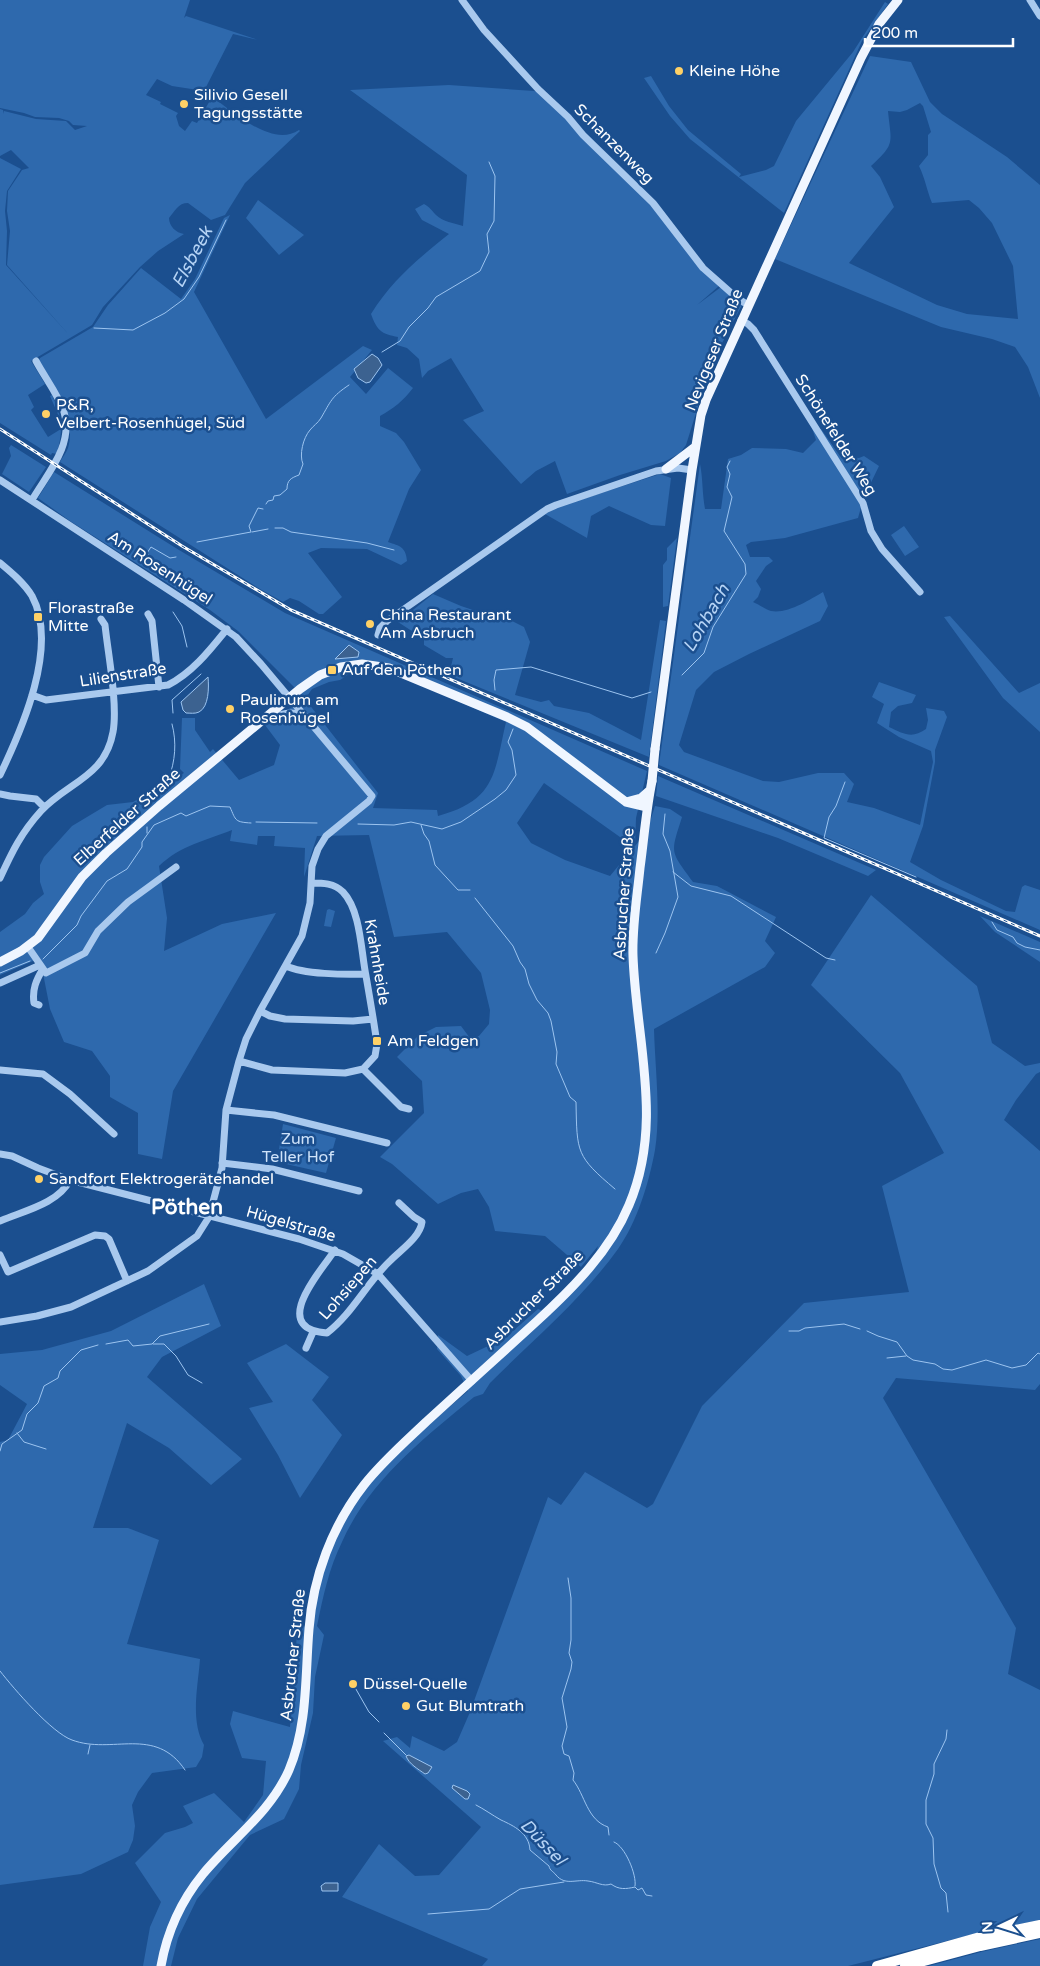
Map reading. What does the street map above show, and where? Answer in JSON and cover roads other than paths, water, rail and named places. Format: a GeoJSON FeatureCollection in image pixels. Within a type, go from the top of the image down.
{"type":"FeatureCollection","features":[{"type":"Feature","properties":{"kind":"highway"},"geometry":{"type":"LineString","coordinates":[[877,1966],[970,1940],[1040,1925]]}},
{"type":"Feature","properties":{"kind":"highway"},"geometry":{"type":"LineString","coordinates":[[905,1966],[971,1948],[1040,1933]]}},
{"type":"Feature","properties":{"kind":"main road","name":"Nevigeser Straße"},"geometry":{"type":"LineString","coordinates":[[692,470],[695,447],[706,400],[741,320],[861,58],[879,24],[898,0]]}},
{"type":"Feature","properties":{"kind":"main road"},"geometry":{"type":"LineString","coordinates":[[666,469],[695,447]]}},
{"type":"Feature","properties":{"kind":"main road","name":"Asbrucher Straße"},"geometry":{"type":"LineString","coordinates":[[161,1966],[170,1932],[178,1912],[189,1894],[203,1874],[271,1802],[288,1772],[304,1712],[309,1628],[316,1584],[326,1550],[354,1498],[380,1467],[553,1307],[588,1270],[619,1226],[635,1190],[644,1158],[647,1133],[646,1082],[633,955],[635,907],[692,470]]}},
{"type":"Feature","properties":{"kind":"main road","name":"Elberfelder Straße"},"geometry":{"type":"LineString","coordinates":[[0,962],[28,947],[47,927],[82,877],[159,806],[310,682],[332,670],[353,665],[375,665],[400,672],[507,717],[526,727],[626,802]]}},
{"type":"Feature","properties":{"kind":"main road"},"geometry":{"type":"LineString","coordinates":[[626,802],[641,798],[650,790]]}},
{"type":"Feature","properties":{"kind":"main road"},"geometry":{"type":"LineString","coordinates":[[626,802],[647,808]]}},
{"type":"Feature","properties":{"kind":"street","name":"Schanzenweg"},"geometry":{"type":"LineString","coordinates":[[462,0],[484,30],[538,89],[653,203],[703,268],[737,298],[748,305]]}},
{"type":"Feature","properties":{"kind":"street"},"geometry":{"type":"LineString","coordinates":[[1030,0],[1040,16]]}},
{"type":"Feature","properties":{"kind":"street","name":"Schönefelder Weg"},"geometry":{"type":"LineString","coordinates":[[741,320],[754,330],[863,503],[870,531],[882,549],[920,592]]}},
{"type":"Feature","properties":{"kind":"street"},"geometry":{"type":"LineString","coordinates":[[32,500],[59,456],[66,429],[64,412],[36,361]]}},
{"type":"Feature","properties":{"kind":"street"},"geometry":{"type":"LineString","coordinates":[[378,635],[380,628],[388,621],[556,504],[666,469],[692,470]]}},
{"type":"Feature","properties":{"kind":"street","name":"Am Rosenhügel"},"geometry":{"type":"LineString","coordinates":[[0,480],[227,629],[248,648],[290,698]]}},
{"type":"Feature","properties":{"kind":"street"},"geometry":{"type":"LineString","coordinates":[[0,564],[10,571],[32,597],[36,606],[40,630],[39,664],[32,695],[0,776]]}},
{"type":"Feature","properties":{"kind":"street"},"geometry":{"type":"LineString","coordinates":[[148,614],[152,621],[159,687]]}},
{"type":"Feature","properties":{"kind":"street"},"geometry":{"type":"LineString","coordinates":[[0,878],[21,835],[44,808],[94,770],[103,758],[113,733],[114,715],[105,625],[101,619]]}},
{"type":"Feature","properties":{"kind":"street","name":"Lilienstraße"},"geometry":{"type":"LineString","coordinates":[[32,695],[46,700],[159,687],[179,680],[191,670],[227,629]]}},
{"type":"Feature","properties":{"kind":"street"},"geometry":{"type":"LineString","coordinates":[[0,1322],[30,1318],[71,1307],[148,1271],[197,1236],[209,1217],[222,1162],[226,1110],[238,1061],[260,1011],[304,930],[310,903],[312,866],[318,849],[326,836],[369,802],[372,796],[290,698]]}},
{"type":"Feature","properties":{"kind":"street","name":"Elberfelder Straße"},"geometry":{"type":"LineString","coordinates":[[260,723],[285,712],[306,716]]}},
{"type":"Feature","properties":{"kind":"street"},"geometry":{"type":"LineString","coordinates":[[0,794],[36,799],[44,808]]}},
{"type":"Feature","properties":{"kind":"street"},"geometry":{"type":"LineString","coordinates":[[28,947],[46,973],[85,952],[98,931],[128,902],[176,867]]}},
{"type":"Feature","properties":{"kind":"street","name":"Krahnheide"},"geometry":{"type":"LineString","coordinates":[[311,883],[338,888],[348,898],[352,906],[358,930],[377,1044],[374,1056],[363,1069]]}},
{"type":"Feature","properties":{"kind":"street"},"geometry":{"type":"LineString","coordinates":[[286,966],[300,971],[365,974]]}},
{"type":"Feature","properties":{"kind":"street"},"geometry":{"type":"LineString","coordinates":[[0,984],[42,967]]}},
{"type":"Feature","properties":{"kind":"street"},"geometry":{"type":"LineString","coordinates":[[39,1005],[34,1003],[33,995],[34,986],[42,967]]}},
{"type":"Feature","properties":{"kind":"street"},"geometry":{"type":"LineString","coordinates":[[260,1011],[270,1016],[285,1019],[354,1021],[373,1019]]}},
{"type":"Feature","properties":{"kind":"street"},"geometry":{"type":"LineString","coordinates":[[238,1061],[260,1068],[284,1071],[345,1073],[363,1069],[401,1107],[408,1108]]}},
{"type":"Feature","properties":{"kind":"street"},"geometry":{"type":"LineString","coordinates":[[0,1070],[43,1074],[70,1094],[114,1134]]}},
{"type":"Feature","properties":{"kind":"street"},"geometry":{"type":"LineString","coordinates":[[226,1110],[274,1115],[387,1143]]}},
{"type":"Feature","properties":{"kind":"street","name":"Hügelstraße"},"geometry":{"type":"LineString","coordinates":[[0,1154],[12,1156],[70,1180],[335,1250],[378,1274],[472,1381]]}},
{"type":"Feature","properties":{"kind":"street"},"geometry":{"type":"LineString","coordinates":[[222,1162],[272,1169],[359,1191]]}},
{"type":"Feature","properties":{"kind":"street"},"geometry":{"type":"LineString","coordinates":[[0,1221],[55,1198],[65,1190],[70,1180]]}},
{"type":"Feature","properties":{"kind":"street","name":"Lohsiepen"},"geometry":{"type":"LineString","coordinates":[[335,1250],[303,1299],[300,1319],[305,1328],[313,1332],[327,1333],[338,1324],[378,1274],[421,1231],[422,1222],[399,1203]]}},
{"type":"Feature","properties":{"kind":"street"},"geometry":{"type":"LineString","coordinates":[[0,1254],[8,1272],[82,1240],[95,1235],[102,1235],[109,1239],[127,1281]]}},
{"type":"Feature","properties":{"kind":"street"},"geometry":{"type":"LineString","coordinates":[[306,1348],[313,1332]]}},
{"type":"Feature","properties":{"kind":"waterway"},"geometry":{"type":"LineString","coordinates":[[382,352],[400,341],[409,327],[436,297],[480,271],[489,252],[487,234],[494,221],[495,176],[489,162]]}},
{"type":"Feature","properties":{"kind":"waterway","name":"Elsbeek"},"geometry":{"type":"LineString","coordinates":[[94,328],[133,330],[165,313],[184,299],[199,277],[226,220]]}},
{"type":"Feature","properties":{"kind":"waterway"},"geometry":{"type":"LineString","coordinates":[[266,504],[268,501],[273,500],[274,496],[280,495],[287,489],[290,480],[299,475],[303,464],[301,456],[305,437],[320,420],[335,396],[349,385]]}},
{"type":"Feature","properties":{"kind":"waterway","name":"Lohbach"},"geometry":{"type":"LineString","coordinates":[[682,675],[704,653],[713,627],[746,574],[745,564],[724,531],[732,497],[727,487],[730,474],[727,467],[730,461]]}},
{"type":"Feature","properties":{"kind":"waterway"},"geometry":{"type":"LineString","coordinates":[[197,542],[251,532],[249,526],[258,508],[263,509]]}},
{"type":"Feature","properties":{"kind":"waterway"},"geometry":{"type":"LineString","coordinates":[[275,528],[367,543],[394,550]]}},
{"type":"Feature","properties":{"kind":"waterway"},"geometry":{"type":"LineString","coordinates":[[252,532],[268,529]]}},
{"type":"Feature","properties":{"kind":"waterway"},"geometry":{"type":"LineString","coordinates":[[160,574],[147,553],[151,547],[170,558],[176,557]]}},
{"type":"Feature","properties":{"kind":"waterway"},"geometry":{"type":"LineString","coordinates":[[173,612],[182,626],[187,647]]}},
{"type":"Feature","properties":{"kind":"waterway","name":"Lohbach"},"geometry":{"type":"LineString","coordinates":[[495,690],[496,670],[531,667],[632,698],[651,692]]}},
{"type":"Feature","properties":{"kind":"waterway"},"geometry":{"type":"LineString","coordinates":[[173,713],[172,700],[201,674]]}},
{"type":"Feature","properties":{"kind":"waterway"},"geometry":{"type":"LineString","coordinates":[[169,778],[175,752],[172,724]]}},
{"type":"Feature","properties":{"kind":"waterway","name":"Lohbach"},"geometry":{"type":"LineString","coordinates":[[358,824],[394,825],[411,822],[442,829],[461,822],[506,790],[516,775],[512,750],[508,742],[513,729]]}},
{"type":"Feature","properties":{"kind":"waterway"},"geometry":{"type":"LineString","coordinates":[[845,782],[836,806],[829,817],[824,838],[916,877]]}},
{"type":"Feature","properties":{"kind":"waterway","name":"Lohbach"},"geometry":{"type":"LineString","coordinates":[[43,959],[77,925],[81,916],[107,881],[127,869],[154,825],[181,813],[186,816],[210,806],[230,807],[237,820],[251,823]]}},
{"type":"Feature","properties":{"kind":"waterway"},"geometry":{"type":"LineString","coordinates":[[656,953],[678,897],[670,851],[663,834],[665,814]]}},
{"type":"Feature","properties":{"kind":"waterway","name":"Lohbach"},"geometry":{"type":"LineString","coordinates":[[256,822],[317,823]]}},
{"type":"Feature","properties":{"kind":"waterway"},"geometry":{"type":"LineString","coordinates":[[421,825],[429,841],[435,865],[458,890],[470,890]]}},
{"type":"Feature","properties":{"kind":"waterway","name":"Lohbach"},"geometry":{"type":"LineString","coordinates":[[147,827],[147,833]]}},
{"type":"Feature","properties":{"kind":"waterway"},"geometry":{"type":"LineString","coordinates":[[673,872],[691,886],[731,896],[826,958],[835,960]]}},
{"type":"Feature","properties":{"kind":"waterway"},"geometry":{"type":"LineString","coordinates":[[475,898],[513,946],[525,969],[529,984],[537,1000],[548,1013],[557,1052],[556,1064],[570,1097],[576,1102],[578,1143],[581,1152],[593,1169],[615,1189]]}},
{"type":"Feature","properties":{"kind":"waterway"},"geometry":{"type":"LineString","coordinates":[[992,922],[997,930],[1013,937],[1017,943],[1040,950]]}},
{"type":"Feature","properties":{"kind":"waterway","name":"Lohbach"},"geometry":{"type":"LineString","coordinates":[[0,973],[30,961]]}},
{"type":"Feature","properties":{"kind":"waterway","name":"Lohsiepen"},"geometry":{"type":"LineString","coordinates":[[106,1344],[128,1340],[133,1346],[152,1344],[160,1336],[209,1324]]}},
{"type":"Feature","properties":{"kind":"waterway"},"geometry":{"type":"LineString","coordinates":[[789,1331],[844,1324],[860,1329]]}},
{"type":"Feature","properties":{"kind":"waterway"},"geometry":{"type":"LineString","coordinates":[[867,1331],[897,1342],[907,1356],[913,1360],[935,1364],[943,1369],[952,1370],[986,1360],[1012,1368],[1026,1365],[1038,1353],[1040,1354]]}},
{"type":"Feature","properties":{"kind":"waterway","name":"Lohsiepen"},"geometry":{"type":"LineString","coordinates":[[153,1344],[164,1344],[176,1356],[188,1375],[202,1383]]}},
{"type":"Feature","properties":{"kind":"waterway","name":"Lohsiepen"},"geometry":{"type":"LineString","coordinates":[[0,1451],[2,1444],[22,1430],[27,1414],[38,1403],[44,1386],[58,1378],[60,1371],[81,1350],[98,1345]]}},
{"type":"Feature","properties":{"kind":"waterway"},"geometry":{"type":"LineString","coordinates":[[887,1358],[906,1356]]}},
{"type":"Feature","properties":{"kind":"waterway","name":"Lohsiepen"},"geometry":{"type":"LineString","coordinates":[[17,1433],[24,1442],[46,1449]]}},
{"type":"Feature","properties":{"kind":"waterway"},"geometry":{"type":"LineString","coordinates":[[568,1578],[571,1598],[571,1640],[569,1653],[572,1662],[562,1698],[567,1727],[562,1746],[564,1754],[569,1756],[574,1773],[573,1780],[595,1819],[608,1827],[609,1835]]}},
{"type":"Feature","properties":{"kind":"waterway"},"geometry":{"type":"LineString","coordinates":[[0,1671],[34,1710],[64,1736],[87,1744],[132,1744],[160,1748],[173,1756],[185,1770]]}},
{"type":"Feature","properties":{"kind":"waterway","name":"Düssel"},"geometry":{"type":"LineString","coordinates":[[353,1684],[369,1712],[379,1722]]}},
{"type":"Feature","properties":{"kind":"waterway"},"geometry":{"type":"LineString","coordinates":[[947,1730],[946,1739],[934,1764],[934,1774],[926,1800],[926,1824],[933,1838],[934,1864],[941,1888],[946,1893],[948,1912]]}},
{"type":"Feature","properties":{"kind":"waterway","name":"Düssel"},"geometry":{"type":"LineString","coordinates":[[384,1733],[406,1755]]}},
{"type":"Feature","properties":{"kind":"waterway"},"geometry":{"type":"LineString","coordinates":[[88,1754],[90,1745]]}},
{"type":"Feature","properties":{"kind":"waterway","name":"Düssel"},"geometry":{"type":"LineString","coordinates":[[476,1805],[520,1831],[527,1839],[530,1850],[549,1866],[559,1878],[567,1881],[611,1884],[623,1888],[635,1887],[638,1890],[642,1888],[646,1895],[652,1896]]}},
{"type":"Feature","properties":{"kind":"waterway"},"geometry":{"type":"LineString","coordinates":[[614,1842],[622,1849],[629,1861],[634,1875],[635,1886]]}},
{"type":"Feature","properties":{"kind":"waterway"},"geometry":{"type":"LineString","coordinates":[[428,1914],[489,1909],[520,1889],[564,1882]]}},
{"type":"Feature","properties":{"kind":"railway"},"geometry":{"type":"LineString","coordinates":[[0,429],[182,546],[291,610],[1040,936]]}},
{"type":"Feature","properties":{"kind":"place","name":"Kleine Höhe"},"geometry":{"type":"Point","coordinates":[679,71]}},
{"type":"Feature","properties":{"kind":"place","name":"Silivio Gesell Tagungsstätte"},"geometry":{"type":"Point","coordinates":[184,104]}},
{"type":"Feature","properties":{"kind":"place","name":"P&R, Velbert-Rosenhügel, Süd"},"geometry":{"type":"Point","coordinates":[46,414]}},
{"type":"Feature","properties":{"kind":"place","name":"Florastraße Mitte"},"geometry":{"type":"Point","coordinates":[38,617]}},
{"type":"Feature","properties":{"kind":"place","name":"China Restaurant Am Asbruch"},"geometry":{"type":"Point","coordinates":[370,624]}},
{"type":"Feature","properties":{"kind":"place","name":"Auf den Pöthen"},"geometry":{"type":"Point","coordinates":[332,670]}},
{"type":"Feature","properties":{"kind":"place","name":"Paulinum am Rosenhügel"},"geometry":{"type":"Point","coordinates":[230,709]}},
{"type":"Feature","properties":{"kind":"place","name":"Am Feldgen"},"geometry":{"type":"Point","coordinates":[377,1041]}},
{"type":"Feature","properties":{"kind":"place","name":"Sandfort Elektrogerätehandel"},"geometry":{"type":"Point","coordinates":[39,1179]}},
{"type":"Feature","properties":{"kind":"place","name":"Düssel-Quelle"},"geometry":{"type":"Point","coordinates":[353,1684]}},
{"type":"Feature","properties":{"kind":"place","name":"Gut Blumtrath"},"geometry":{"type":"Point","coordinates":[406,1706]}},
{"type":"Feature","properties":{"kind":"district","name":"Pöthen"},"geometry":{"type":"Point","coordinates":[187,1207]}},
{"type":"Feature","properties":{"kind":"park label","name":"Zum Teller Hof"},"geometry":{"type":"Point","coordinates":[298,1148]}}]}
